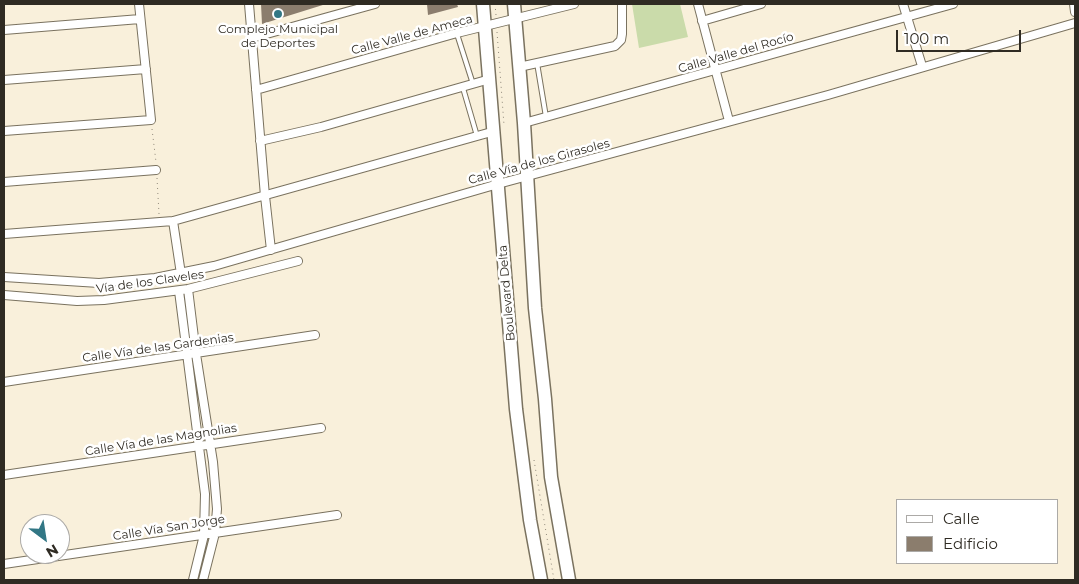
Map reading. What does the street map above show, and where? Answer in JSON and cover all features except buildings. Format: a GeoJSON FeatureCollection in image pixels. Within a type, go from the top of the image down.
{"type":"FeatureCollection","features":[{"type":"Feature","properties":{"kind":"main road","name":"Boulevard Delta"},"geometry":{"type":"LineString","coordinates":[[483,4],[491,26],[490,79],[500,132],[498,184],[516,409],[530,520],[544,580]]}},
{"type":"Feature","properties":{"kind":"main road"},"geometry":{"type":"LineString","coordinates":[[514,4],[524,123],[535,308],[551,477],[568,580]]}},
{"type":"Feature","properties":{"kind":"street"},"geometry":{"type":"LineString","coordinates":[[4,131],[151,120],[139,4]]}},
{"type":"Feature","properties":{"kind":"street"},"geometry":{"type":"LineString","coordinates":[[249,4],[271,250]]}},
{"type":"Feature","properties":{"kind":"street"},"geometry":{"type":"LineString","coordinates":[[252,38],[375,4]]}},
{"type":"Feature","properties":{"kind":"street","name":"Calle Valle de Ameca"},"geometry":{"type":"LineString","coordinates":[[256,90],[457,33],[574,4]]}},
{"type":"Feature","properties":{"kind":"street"},"geometry":{"type":"LineString","coordinates":[[519,67],[612,48],[621,40],[624,19],[622,4]]}},
{"type":"Feature","properties":{"kind":"street"},"geometry":{"type":"LineString","coordinates":[[698,4],[729,121]]}},
{"type":"Feature","properties":{"kind":"street"},"geometry":{"type":"LineString","coordinates":[[702,20],[761,4]]}},
{"type":"Feature","properties":{"kind":"street"},"geometry":{"type":"LineString","coordinates":[[903,4],[922,66]]}},
{"type":"Feature","properties":{"kind":"street","name":"Calle Valle del Rocío"},"geometry":{"type":"LineString","coordinates":[[524,123],[953,4]]}},
{"type":"Feature","properties":{"kind":"street"},"geometry":{"type":"LineString","coordinates":[[1074,4],[1075,12]]}},
{"type":"Feature","properties":{"kind":"street"},"geometry":{"type":"LineString","coordinates":[[4,30],[140,19]]}},
{"type":"Feature","properties":{"kind":"street","name":"Calle Vía de los Girasoles"},"geometry":{"type":"LineString","coordinates":[[4,277],[99,283],[181,274],[1075,23]]}},
{"type":"Feature","properties":{"kind":"street"},"geometry":{"type":"LineString","coordinates":[[4,80],[146,68]]}},
{"type":"Feature","properties":{"kind":"street"},"geometry":{"type":"LineString","coordinates":[[260,141],[321,127],[490,79]]}},
{"type":"Feature","properties":{"kind":"street"},"geometry":{"type":"LineString","coordinates":[[4,234],[173,221],[477,136],[500,132]]}},
{"type":"Feature","properties":{"kind":"street"},"geometry":{"type":"LineString","coordinates":[[4,182],[156,170]]}},
{"type":"Feature","properties":{"kind":"street"},"geometry":{"type":"LineString","coordinates":[[173,221],[181,274]]}},
{"type":"Feature","properties":{"kind":"street","name":"Vía de los Claveles"},"geometry":{"type":"LineString","coordinates":[[4,295],[92,301],[188,290],[298,261]]}},
{"type":"Feature","properties":{"kind":"street"},"geometry":{"type":"LineString","coordinates":[[180,290],[205,494],[204,535],[193,580]]}},
{"type":"Feature","properties":{"kind":"street"},"geometry":{"type":"LineString","coordinates":[[188,290],[196,354],[211,443],[217,509],[214,533],[202,580]]}},
{"type":"Feature","properties":{"kind":"street","name":"Calle Vía de las Gardenias"},"geometry":{"type":"LineString","coordinates":[[4,382],[187,356],[315,335]]}},
{"type":"Feature","properties":{"kind":"street","name":"Calle Vía de las Magnolias"},"geometry":{"type":"LineString","coordinates":[[4,475],[321,428]]}},
{"type":"Feature","properties":{"kind":"street","name":"Calle Vía San Jorge"},"geometry":{"type":"LineString","coordinates":[[4,564],[337,515]]}},
{"type":"Feature","properties":{"kind":"lane"},"geometry":{"type":"LineString","coordinates":[[457,33],[472,84]]}},
{"type":"Feature","properties":{"kind":"lane"},"geometry":{"type":"LineString","coordinates":[[537,63],[546,117]]}},
{"type":"Feature","properties":{"kind":"lane"},"geometry":{"type":"LineString","coordinates":[[463,87],[477,136]]}},
{"type":"Feature","properties":{"kind":"path"},"geometry":{"type":"LineString","coordinates":[[495,4],[491,26],[500,132]]}},
{"type":"Feature","properties":{"kind":"path"},"geometry":{"type":"LineString","coordinates":[[533,455],[544,580]]}},
{"type":"Feature","properties":{"kind":"green space"},"geometry":{"type":"Polygon","coordinates":[[[632,4],[680,4],[688,37],[639,48],[632,4]]]}},
{"type":"Feature","properties":{"kind":"place","name":"Complejo Municipal de Deportes"},"geometry":{"type":"Point","coordinates":[278,14]}}]}
